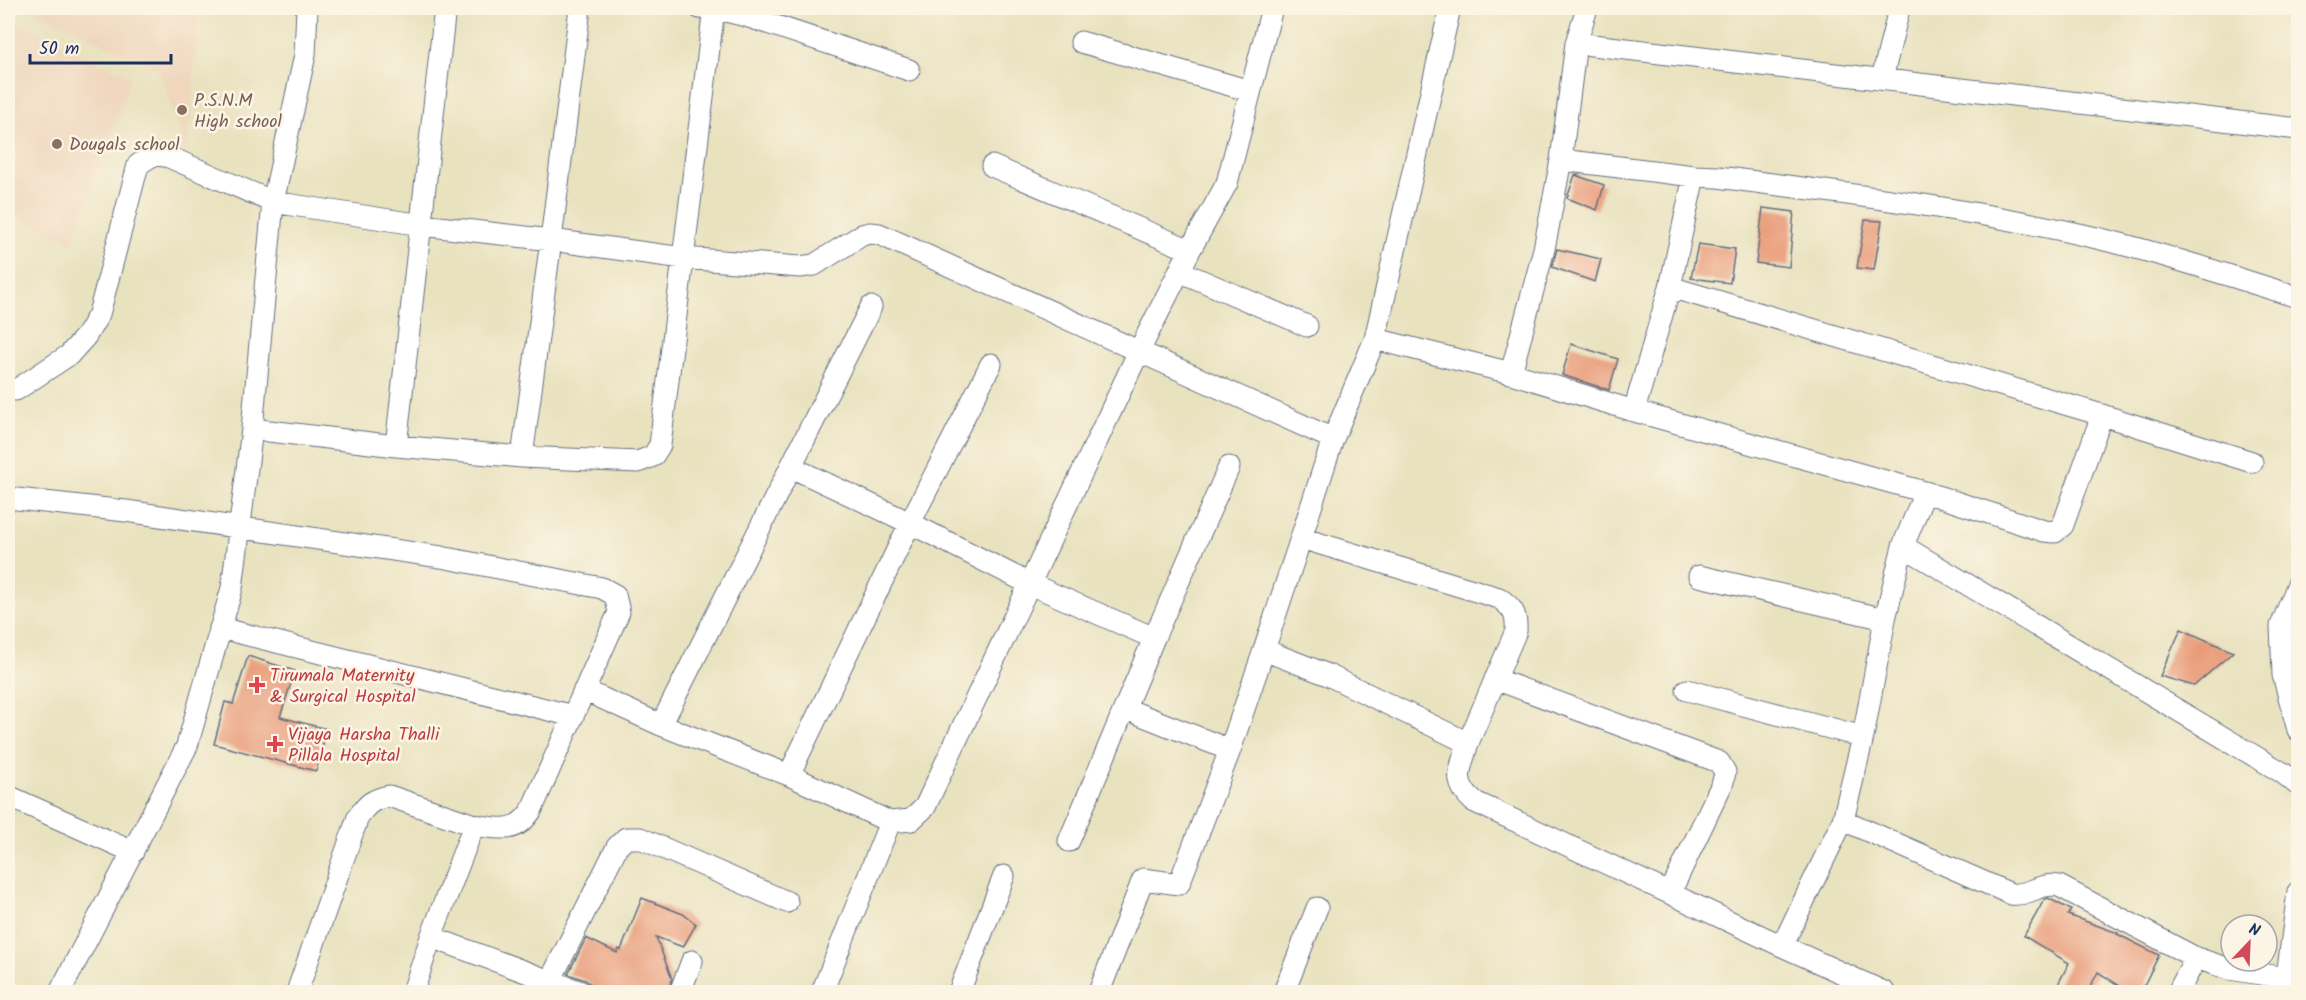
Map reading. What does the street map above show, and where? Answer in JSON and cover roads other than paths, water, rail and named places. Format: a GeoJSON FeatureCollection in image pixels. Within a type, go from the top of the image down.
{"type":"FeatureCollection","features":[{"type":"Feature","properties":{"kind":"street"},"geometry":{"type":"LineString","coordinates":[[60,993],[187,746],[231,588],[252,429],[273,202],[305,55],[307,8]]}},
{"type":"Feature","properties":{"kind":"street"},"geometry":{"type":"LineString","coordinates":[[396,446],[445,8]]}},
{"type":"Feature","properties":{"kind":"street"},"geometry":{"type":"LineString","coordinates":[[522,457],[580,8]]}},
{"type":"Feature","properties":{"kind":"street"},"geometry":{"type":"LineString","coordinates":[[700,8],[714,8],[746,16],[909,70]]}},
{"type":"Feature","properties":{"kind":"street"},"geometry":{"type":"LineString","coordinates":[[252,429],[396,446],[522,457],[638,462],[654,456],[660,445],[714,8]]}},
{"type":"Feature","properties":{"kind":"street"},"geometry":{"type":"LineString","coordinates":[[584,690],[661,725],[789,775],[890,822],[911,820],[925,807],[1139,351],[1227,183],[1272,8]]}},
{"type":"Feature","properties":{"kind":"street"},"geometry":{"type":"LineString","coordinates":[[1100,993],[1143,879],[1179,884],[1230,750],[1333,439],[1375,339],[1450,8]]}},
{"type":"Feature","properties":{"kind":"street"},"geometry":{"type":"LineString","coordinates":[[1511,373],[1544,249],[1561,160],[1576,43],[1587,8]]}},
{"type":"Feature","properties":{"kind":"street"},"geometry":{"type":"LineString","coordinates":[[1882,79],[1897,8]]}},
{"type":"Feature","properties":{"kind":"street"},"geometry":{"type":"LineString","coordinates":[[1081,42],[1250,91]]}},
{"type":"Feature","properties":{"kind":"street"},"geometry":{"type":"LineString","coordinates":[[1576,43],[2298,129]]}},
{"type":"Feature","properties":{"kind":"street"},"geometry":{"type":"LineString","coordinates":[[16,390],[69,355],[86,336],[99,314],[138,165],[154,154],[169,157],[273,202],[422,225],[683,258],[800,267],[814,265],[862,235],[879,234],[1333,439]]}},
{"type":"Feature","properties":{"kind":"street"},"geometry":{"type":"LineString","coordinates":[[1561,160],[1718,177],[1930,205],[2079,233],[2134,247],[2298,297]]}},
{"type":"Feature","properties":{"kind":"street"},"geometry":{"type":"LineString","coordinates":[[992,166],[1190,250]]}},
{"type":"Feature","properties":{"kind":"street"},"geometry":{"type":"LineString","coordinates":[[1634,411],[1670,287],[1694,176]]}},
{"type":"Feature","properties":{"kind":"street"},"geometry":{"type":"LineString","coordinates":[[1179,271],[1307,326]]}},
{"type":"Feature","properties":{"kind":"street"},"geometry":{"type":"LineString","coordinates":[[1670,287],[2102,415],[2252,462]]}},
{"type":"Feature","properties":{"kind":"street"},"geometry":{"type":"LineString","coordinates":[[661,725],[871,307]]}},
{"type":"Feature","properties":{"kind":"street"},"geometry":{"type":"LineString","coordinates":[[1375,339],[1511,373],[1634,411],[1925,492],[2044,531],[2055,532],[2063,525],[2102,415]]}},
{"type":"Feature","properties":{"kind":"street"},"geometry":{"type":"LineString","coordinates":[[789,775],[910,523],[991,364]]}},
{"type":"Feature","properties":{"kind":"street"},"geometry":{"type":"LineString","coordinates":[[791,467],[910,523],[1030,584],[1154,638]]}},
{"type":"Feature","properties":{"kind":"street"},"geometry":{"type":"LineString","coordinates":[[1069,841],[1229,467]]}},
{"type":"Feature","properties":{"kind":"street"},"geometry":{"type":"LineString","coordinates":[[1782,946],[1843,820],[1863,736],[1885,619],[1903,546],[1925,492]]}},
{"type":"Feature","properties":{"kind":"street"},"geometry":{"type":"LineString","coordinates":[[8,498],[126,511],[441,557],[602,588],[615,595],[619,612],[531,811],[524,822],[512,829],[474,825],[389,796],[376,798],[367,804],[358,817],[297,993]]}},
{"type":"Feature","properties":{"kind":"street"},"geometry":{"type":"LineString","coordinates":[[1301,538],[1499,598],[1513,608],[1517,618],[1516,631],[1468,743],[1459,778],[1462,792],[1473,801],[1884,993]]}},
{"type":"Feature","properties":{"kind":"street"},"geometry":{"type":"LineString","coordinates":[[1903,546],[2298,784]]}},
{"type":"Feature","properties":{"kind":"street"},"geometry":{"type":"LineString","coordinates":[[1699,576],[1885,619]]}},
{"type":"Feature","properties":{"kind":"street"},"geometry":{"type":"LineString","coordinates":[[2298,584],[2281,626],[2283,675],[2298,730]]}},
{"type":"Feature","properties":{"kind":"street"},"geometry":{"type":"LineString","coordinates":[[220,628],[573,716]]}},
{"type":"Feature","properties":{"kind":"street"},"geometry":{"type":"LineString","coordinates":[[1264,650],[1328,675],[1468,743]]}},
{"type":"Feature","properties":{"kind":"street"},"geometry":{"type":"LineString","coordinates":[[1495,679],[1719,762],[1725,772],[1724,782],[1670,893]]}},
{"type":"Feature","properties":{"kind":"street"},"geometry":{"type":"LineString","coordinates":[[1687,690],[1863,736]]}},
{"type":"Feature","properties":{"kind":"street"},"geometry":{"type":"LineString","coordinates":[[1126,709],[1230,750]]}},
{"type":"Feature","properties":{"kind":"street"},"geometry":{"type":"LineString","coordinates":[[8,796],[133,852]]}},
{"type":"Feature","properties":{"kind":"street"},"geometry":{"type":"LineString","coordinates":[[1843,820],[2011,894],[2029,894],[2050,884],[2059,886],[2196,958],[2286,986],[2298,892]]}},
{"type":"Feature","properties":{"kind":"street"},"geometry":{"type":"LineString","coordinates":[[822,993],[890,822]]}},
{"type":"Feature","properties":{"kind":"street"},"geometry":{"type":"LineString","coordinates":[[413,993],[431,938],[474,825]]}},
{"type":"Feature","properties":{"kind":"street"},"geometry":{"type":"LineString","coordinates":[[550,981],[617,847],[626,838],[640,838],[787,902]]}},
{"type":"Feature","properties":{"kind":"street"},"geometry":{"type":"LineString","coordinates":[[958,993],[1004,876]]}},
{"type":"Feature","properties":{"kind":"street"},"geometry":{"type":"LineString","coordinates":[[1284,993],[1317,908]]}},
{"type":"Feature","properties":{"kind":"street"},"geometry":{"type":"LineString","coordinates":[[431,938],[581,993]]}},
{"type":"Feature","properties":{"kind":"street"},"geometry":{"type":"LineString","coordinates":[[2178,993],[2196,958]]}},
{"type":"Feature","properties":{"kind":"street"},"geometry":{"type":"LineString","coordinates":[[680,993],[692,961]]}},
{"type":"Feature","properties":{"kind":"place","name":"P.S.N.M High school"},"geometry":{"type":"Point","coordinates":[182,110]}},
{"type":"Feature","properties":{"kind":"place","name":"Dougals school"},"geometry":{"type":"Point","coordinates":[57,144]}},
{"type":"Feature","properties":{"kind":"place","name":"Tirumala Maternity & Surgical Hospital"},"geometry":{"type":"Point","coordinates":[257,685]}},
{"type":"Feature","properties":{"kind":"place","name":"Vijaya Harsha Thalli Pillala Hospital"},"geometry":{"type":"Point","coordinates":[275,744]}}]}
